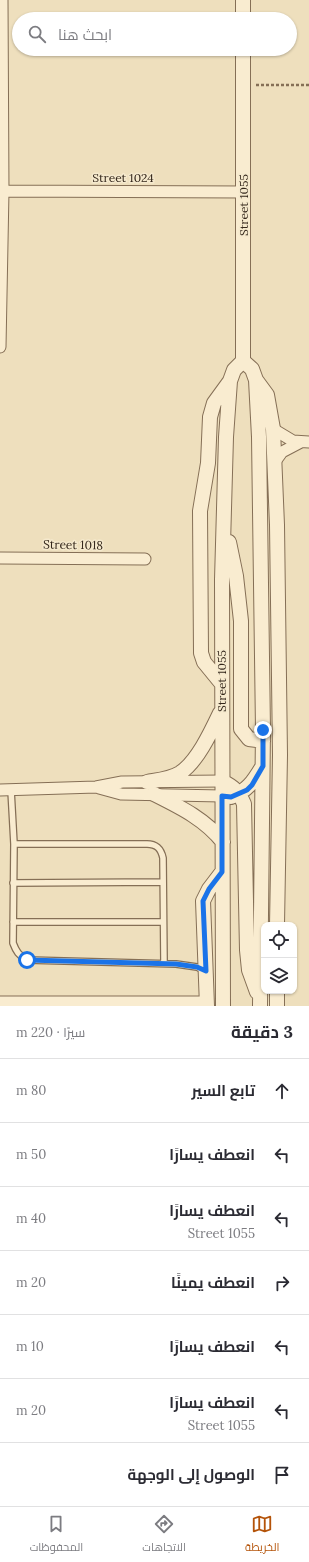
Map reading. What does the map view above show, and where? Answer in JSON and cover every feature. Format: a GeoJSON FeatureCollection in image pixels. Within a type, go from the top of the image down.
{"type":"FeatureCollection","features":[{"type":"Feature","properties":{"kind":"street"},"geometry":{"type":"LineString","coordinates":[[0,348],[3,190],[2,0]]}},
{"type":"Feature","properties":{"kind":"street"},"geometry":{"type":"LineString","coordinates":[[243,0],[243,12]]}},
{"type":"Feature","properties":{"kind":"street","name":"Street 1055"},"geometry":{"type":"LineString","coordinates":[[223,1006],[222,684],[224,520],[230,381],[234,370],[243,361],[243,56]]}},
{"type":"Feature","properties":{"kind":"street","name":"Street 1024"},"geometry":{"type":"LineString","coordinates":[[3,190],[244,192]]}},
{"type":"Feature","properties":{"kind":"street"},"geometry":{"type":"LineString","coordinates":[[243,361],[252,369],[256,380],[266,395],[273,429],[277,525],[280,755],[277,922]]}},
{"type":"Feature","properties":{"kind":"street"},"geometry":{"type":"LineString","coordinates":[[256,380],[259,445],[263,741],[260,1003]]}},
{"type":"Feature","properties":{"kind":"street"},"geometry":{"type":"LineString","coordinates":[[222,684],[204,662],[201,653],[200,510],[208,463],[210,417],[214,403],[230,381]]}},
{"type":"Feature","properties":{"kind":"street"},"geometry":{"type":"LineString","coordinates":[[273,429],[286,438],[305,442]]}},
{"type":"Feature","properties":{"kind":"street"},"geometry":{"type":"LineString","coordinates":[[274,463],[282,452],[305,442]]}},
{"type":"Feature","properties":{"kind":"street"},"geometry":{"type":"LineString","coordinates":[[224,520],[236,576],[242,621],[242,729],[249,739],[263,741]]}},
{"type":"Feature","properties":{"kind":"street","name":"Street 1018"},"geometry":{"type":"LineString","coordinates":[[0,558],[145,559]]}},
{"type":"Feature","properties":{"kind":"street"},"geometry":{"type":"LineString","coordinates":[[147,782],[173,776],[191,764],[222,709]]}},
{"type":"Feature","properties":{"kind":"street"},"geometry":{"type":"LineString","coordinates":[[96,787],[121,794],[231,797],[240,794],[252,785],[263,766]]}},
{"type":"Feature","properties":{"kind":"street"},"geometry":{"type":"LineString","coordinates":[[0,790],[96,787],[122,782],[222,781],[234,787],[240,794],[244,804],[247,950],[250,970],[260,1003]]}},
{"type":"Feature","properties":{"kind":"street"},"geometry":{"type":"LineString","coordinates":[[154,794],[192,813],[210,827],[223,842]]}},
{"type":"Feature","properties":{"kind":"street"},"geometry":{"type":"LineString","coordinates":[[0,1002],[207,1004],[203,901],[209,889],[222,872]]}},
{"type":"Feature","properties":{"kind":"street"},"geometry":{"type":"LineString","coordinates":[[277,994],[277,1006]]}},
{"type":"Feature","properties":{"kind":"lane"},"geometry":{"type":"LineString","coordinates":[[11,790],[14,844],[14,947],[21,957],[27,960],[164,963],[190,965],[206,971]]}},
{"type":"Feature","properties":{"kind":"lane"},"geometry":{"type":"LineString","coordinates":[[14,844],[153,844],[158,847],[162,852],[164,963]]}},
{"type":"Feature","properties":{"kind":"lane"},"geometry":{"type":"LineString","coordinates":[[13,883],[163,882]]}},
{"type":"Feature","properties":{"kind":"lane"},"geometry":{"type":"LineString","coordinates":[[13,922],[163,922]]}},
{"type":"Feature","properties":{"kind":"path"},"geometry":{"type":"LineString","coordinates":[[244,85],[309,85]]}},
{"type":"Feature","properties":{"kind":"route"},"geometry":{"type":"LineString","coordinates":[[27,960],[176,964],[190,965],[206,971],[203,901],[209,889],[222,872],[222,796],[231,797],[240,794],[252,785],[263,766],[263,730]]}}]}
